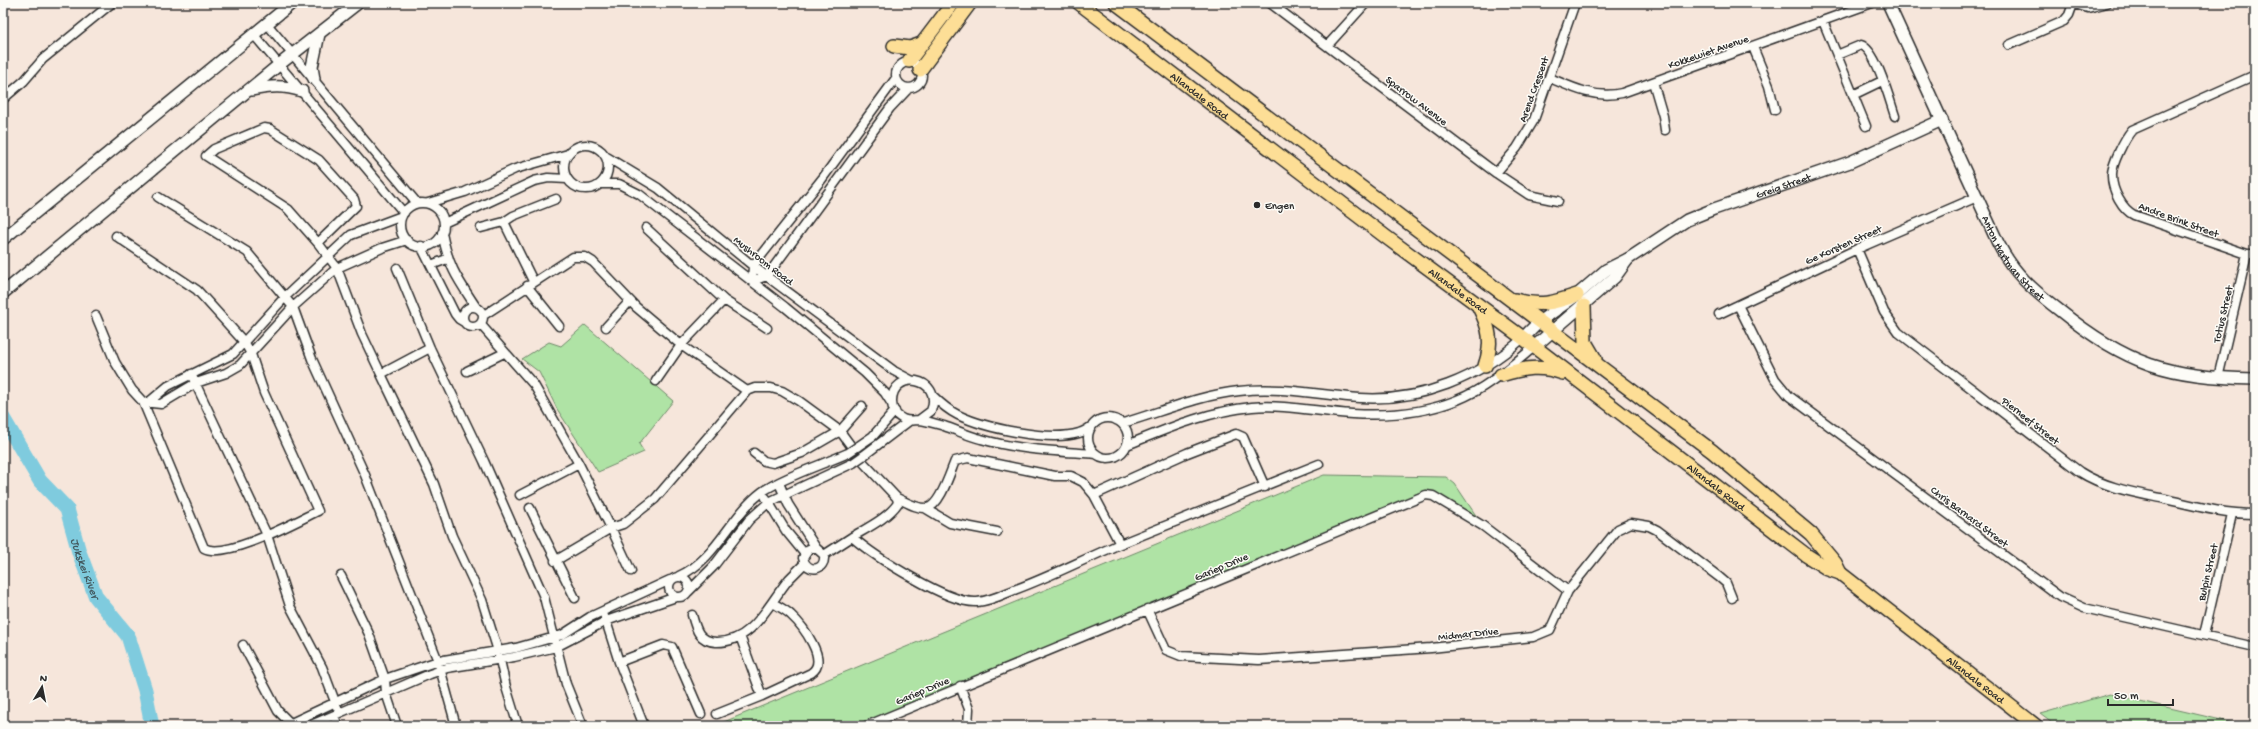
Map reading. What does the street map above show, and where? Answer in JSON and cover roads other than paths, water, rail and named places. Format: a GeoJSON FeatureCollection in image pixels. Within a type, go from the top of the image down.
{"type":"FeatureCollection","features":[{"type":"Feature","properties":{"kind":"main road"},"geometry":{"type":"LineString","coordinates":[[909,61],[953,3]]}},
{"type":"Feature","properties":{"kind":"main road"},"geometry":{"type":"LineString","coordinates":[[920,70],[970,3]]}},
{"type":"Feature","properties":{"kind":"main road","name":"Allandale Road"},"geometry":{"type":"LineString","coordinates":[[1116,3],[1712,451],[1810,534],[1835,563],[1840,573]]}},
{"type":"Feature","properties":{"kind":"main road","name":"Allandale Road"},"geometry":{"type":"LineString","coordinates":[[1079,4],[1523,338],[1806,555],[1828,569],[1840,573],[2036,726]]}},
{"type":"Feature","properties":{"kind":"main road"},"geometry":{"type":"LineString","coordinates":[[894,46],[910,48],[921,44]]}},
{"type":"Feature","properties":{"kind":"main road"},"geometry":{"type":"LineString","coordinates":[[1504,296],[1531,305],[1580,301],[1585,342],[1598,364]]}},
{"type":"Feature","properties":{"kind":"main road"},"geometry":{"type":"LineString","coordinates":[[1478,305],[1486,319],[1491,340],[1485,366]]}},
{"type":"Feature","properties":{"kind":"main road"},"geometry":{"type":"LineString","coordinates":[[1501,375],[1524,368],[1536,367],[1551,369],[1572,376]]}},
{"type":"Feature","properties":{"kind":"street"},"geometry":{"type":"LineString","coordinates":[[3,99],[24,81],[41,61],[112,3]]}},
{"type":"Feature","properties":{"kind":"street"},"geometry":{"type":"LineString","coordinates":[[3,239],[292,3]]}},
{"type":"Feature","properties":{"kind":"street"},"geometry":{"type":"LineString","coordinates":[[3,293],[280,64],[358,3]]}},
{"type":"Feature","properties":{"kind":"street","name":"Sparrow Avenue"},"geometry":{"type":"LineString","coordinates":[[1270,3],[1496,174],[1529,195],[1558,202]]}},
{"type":"Feature","properties":{"kind":"street"},"geometry":{"type":"LineString","coordinates":[[1327,46],[1366,3]]}},
{"type":"Feature","properties":{"kind":"street","name":"Arend Crescent"},"geometry":{"type":"LineString","coordinates":[[1496,174],[1529,131],[1550,78],[1575,3]]}},
{"type":"Feature","properties":{"kind":"street","name":"Kokkewiet Avenue"},"geometry":{"type":"LineString","coordinates":[[1550,78],[1593,95],[1604,96],[1622,93],[1872,3]]}},
{"type":"Feature","properties":{"kind":"street","name":"Anton Hartman Street"},"geometry":{"type":"LineString","coordinates":[[1888,3],[1977,197],[2011,266],[2026,284],[2101,341],[2131,358],[2177,372],[2218,378],[2255,379]]}},
{"type":"Feature","properties":{"kind":"street"},"geometry":{"type":"LineString","coordinates":[[2009,45],[2064,21],[2071,12],[2073,4],[2083,8],[2094,8],[2107,3]]}},
{"type":"Feature","properties":{"kind":"street"},"geometry":{"type":"LineString","coordinates":[[1824,21],[1866,126]]}},
{"type":"Feature","properties":{"kind":"street"},"geometry":{"type":"LineString","coordinates":[[267,24],[417,203]]}},
{"type":"Feature","properties":{"kind":"street"},"geometry":{"type":"LineString","coordinates":[[314,79],[312,67],[319,34]]}},
{"type":"Feature","properties":{"kind":"street"},"geometry":{"type":"LineString","coordinates":[[254,35],[280,64],[403,215]]}},
{"type":"Feature","properties":{"kind":"street"},"geometry":{"type":"LineString","coordinates":[[1837,55],[1864,46],[1874,57],[1895,116]]}},
{"type":"Feature","properties":{"kind":"street"},"geometry":{"type":"LineString","coordinates":[[1753,47],[1769,86],[1775,110]]}},
{"type":"Feature","properties":{"kind":"street"},"geometry":{"type":"LineString","coordinates":[[909,61],[915,64],[920,70],[919,82],[909,88],[890,108],[767,276],[752,281],[753,266],[822,179],[896,78],[899,66],[909,61]]}},
{"type":"Feature","properties":{"kind":"street","name":"Andre Brink Street"},"geometry":{"type":"LineString","coordinates":[[2251,254],[2166,228],[2129,213],[2122,204],[2112,174],[2124,142],[2132,130],[2255,75]]}},
{"type":"Feature","properties":{"kind":"street"},"geometry":{"type":"LineString","coordinates":[[896,78],[901,85],[909,88]]}},
{"type":"Feature","properties":{"kind":"street"},"geometry":{"type":"LineString","coordinates":[[1853,95],[1882,81]]}},
{"type":"Feature","properties":{"kind":"street"},"geometry":{"type":"LineString","coordinates":[[1653,82],[1665,130]]}},
{"type":"Feature","properties":{"kind":"street"},"geometry":{"type":"LineString","coordinates":[[248,91],[275,86],[288,86],[302,91]]}},
{"type":"Feature","properties":{"kind":"street","name":"Greig Street"},"geometry":{"type":"LineString","coordinates":[[1534,347],[1552,332],[1606,270],[1628,259],[1676,228],[1701,214],[1850,162],[1942,120]]}},
{"type":"Feature","properties":{"kind":"street"},"geometry":{"type":"LineString","coordinates":[[318,243],[356,206],[354,199],[320,160],[270,129],[264,128],[214,149],[206,156],[288,209],[318,243],[337,268],[362,334],[434,484],[452,536],[482,600],[499,654],[518,726]]}},
{"type":"Feature","properties":{"kind":"street","name":"Mushroom Road"},"geometry":{"type":"LineString","coordinates":[[428,204],[465,192],[515,169],[568,154],[576,147],[587,145],[597,148],[605,156],[658,188],[753,266],[894,371],[911,380]]}},
{"type":"Feature","properties":{"kind":"street"},"geometry":{"type":"LineString","coordinates":[[567,179],[564,169],[568,154]]}},
{"type":"Feature","properties":{"kind":"street"},"geometry":{"type":"LineString","coordinates":[[600,184],[608,171],[605,156]]}},
{"type":"Feature","properties":{"kind":"street"},"geometry":{"type":"LineString","coordinates":[[444,223],[534,181],[548,178],[567,179],[579,188],[590,189],[600,184],[620,184],[631,188],[752,281],[865,373],[885,393],[893,408],[901,418],[909,421],[919,420],[934,423],[981,439],[1012,446],[1046,451],[1096,454],[1105,458],[1116,456],[1127,445],[1186,422],[1252,407],[1290,408],[1352,414],[1408,412],[1456,400],[1501,375],[1534,347]]}},
{"type":"Feature","properties":{"kind":"street"},"geometry":{"type":"LineString","coordinates":[[158,197],[247,252],[293,306],[312,359],[365,475],[438,661],[456,726]]}},
{"type":"Feature","properties":{"kind":"street","name":"Ge Korsten Street"},"geometry":{"type":"LineString","coordinates":[[1719,314],[1857,249],[1977,197]]}},
{"type":"Feature","properties":{"kind":"street"},"geometry":{"type":"LineString","coordinates":[[481,228],[504,222],[513,216],[556,199]]}},
{"type":"Feature","properties":{"kind":"street"},"geometry":{"type":"LineString","coordinates":[[442,233],[432,244],[421,246],[407,240],[401,232],[403,215],[408,208],[417,203],[428,204],[437,209],[444,223],[442,233],[447,259],[453,272],[476,307],[484,315]]}},
{"type":"Feature","properties":{"kind":"street"},"geometry":{"type":"LineString","coordinates":[[146,402],[168,386],[191,374],[229,358],[245,343],[285,297],[351,236],[403,215]]}},
{"type":"Feature","properties":{"kind":"street"},"geometry":{"type":"LineString","coordinates":[[504,222],[530,284],[559,326]]}},
{"type":"Feature","properties":{"kind":"street"},"geometry":{"type":"LineString","coordinates":[[646,228],[724,300],[767,328]]}},
{"type":"Feature","properties":{"kind":"street"},"geometry":{"type":"LineString","coordinates":[[116,236],[197,290],[245,343],[251,354],[264,393],[318,511],[267,535],[225,551],[210,551],[204,548],[146,402]]}},
{"type":"Feature","properties":{"kind":"street"},"geometry":{"type":"LineString","coordinates":[[96,316],[115,362],[132,390],[146,402],[161,404],[196,383],[234,369],[251,354],[293,306],[337,268],[382,248],[407,240]]}},
{"type":"Feature","properties":{"kind":"street"},"geometry":{"type":"LineString","coordinates":[[421,246],[458,319],[472,327],[481,324]]}},
{"type":"Feature","properties":{"kind":"street","name":"Pierneef Street"},"geometry":{"type":"LineString","coordinates":[[1857,249],[1884,312],[1898,332],[2080,472],[2105,484],[2232,514],[2255,514]]}},
{"type":"Feature","properties":{"kind":"street","name":"Totius Street"},"geometry":{"type":"LineString","coordinates":[[2218,378],[2251,254]]}},
{"type":"Feature","properties":{"kind":"street"},"geometry":{"type":"LineString","coordinates":[[481,324],[484,315],[530,284],[573,257],[585,257],[593,262],[630,301],[681,345],[747,391]]}},
{"type":"Feature","properties":{"kind":"street"},"geometry":{"type":"LineString","coordinates":[[431,265],[447,259]]}},
{"type":"Feature","properties":{"kind":"street"},"geometry":{"type":"LineString","coordinates":[[398,268],[430,348],[484,461],[544,597],[566,684],[583,726]]}},
{"type":"Feature","properties":{"kind":"street"},"geometry":{"type":"LineString","coordinates":[[656,381],[681,345],[724,300]]}},
{"type":"Feature","properties":{"kind":"street"},"geometry":{"type":"LineString","coordinates":[[606,327],[630,301]]}},
{"type":"Feature","properties":{"kind":"street","name":"Greig Street"},"geometry":{"type":"LineString","coordinates":[[1523,338],[1539,322],[1580,301]]}},
{"type":"Feature","properties":{"kind":"street","name":"Chris Barnard Street"},"geometry":{"type":"LineString","coordinates":[[1738,305],[1775,379],[1789,396],[2060,597],[2077,606],[2255,647]]}},
{"type":"Feature","properties":{"kind":"street"},"geometry":{"type":"LineString","coordinates":[[464,322],[463,315],[466,309],[476,307]]}},
{"type":"Feature","properties":{"kind":"street"},"geometry":{"type":"LineString","coordinates":[[481,324],[504,353],[534,385],[579,464],[631,571]]}},
{"type":"Feature","properties":{"kind":"street"},"geometry":{"type":"LineString","coordinates":[[309,726],[440,670],[554,637],[603,611],[679,576],[703,561],[743,510],[762,492],[848,453],[873,436],[893,408],[895,390],[902,383],[911,380],[925,384],[933,396],[957,414],[976,422],[1015,432],[1064,436],[1079,433],[1100,420],[1116,420],[1123,423],[1203,398],[1239,390],[1280,390],[1368,398],[1406,396],[1432,391],[1453,383],[1485,366],[1523,338]]}},
{"type":"Feature","properties":{"kind":"street"},"geometry":{"type":"LineString","coordinates":[[381,374],[430,348]]}},
{"type":"Feature","properties":{"kind":"street"},"geometry":{"type":"LineString","coordinates":[[467,371],[504,353]]}},
{"type":"Feature","properties":{"kind":"street"},"geometry":{"type":"LineString","coordinates":[[191,374],[267,535],[290,606],[322,667],[336,703],[338,726]]}},
{"type":"Feature","properties":{"kind":"street"},"geometry":{"type":"LineString","coordinates":[[555,561],[611,528],[623,524],[655,499],[747,391],[755,388],[771,388],[782,391],[840,431],[862,461],[897,498],[925,508],[950,523],[997,532]]}},
{"type":"Feature","properties":{"kind":"street"},"geometry":{"type":"LineString","coordinates":[[919,420],[931,411],[933,396]]}},
{"type":"Feature","properties":{"kind":"street"},"geometry":{"type":"LineString","coordinates":[[754,453],[764,461],[779,463],[802,453],[840,431],[862,406]]}},
{"type":"Feature","properties":{"kind":"street"},"geometry":{"type":"LineString","coordinates":[[1116,420],[1126,430],[1127,445]]}},
{"type":"Feature","properties":{"kind":"street"},"geometry":{"type":"LineString","coordinates":[[243,645],[278,710],[292,724],[385,679],[438,661],[556,647],[606,621],[682,596],[713,567],[749,520],[769,502],[853,463],[909,421]]}},
{"type":"Feature","properties":{"kind":"street"},"geometry":{"type":"LineString","coordinates":[[1092,426],[1088,440],[1096,454]]}},
{"type":"Feature","properties":{"kind":"street"},"geometry":{"type":"LineString","coordinates":[[1094,495],[1187,453],[1236,434],[1243,437],[1265,487]]}},
{"type":"Feature","properties":{"kind":"street"},"geometry":{"type":"LineString","coordinates":[[925,508],[932,506],[938,500],[955,461],[963,458],[1055,476],[1071,476],[1083,482],[1094,495],[1120,544]]}},
{"type":"Feature","properties":{"kind":"street"},"geometry":{"type":"LineString","coordinates":[[520,495],[579,464]]}},
{"type":"Feature","properties":{"kind":"street"},"geometry":{"type":"LineString","coordinates":[[852,537],[874,555],[946,594],[962,600],[975,602],[990,600],[1044,579],[1120,544],[1319,464]]}},
{"type":"Feature","properties":{"kind":"street"},"geometry":{"type":"LineString","coordinates":[[779,483],[784,495],[816,548],[824,555],[825,561],[821,567],[815,570],[804,564]]}},
{"type":"Feature","properties":{"kind":"street"},"geometry":{"type":"LineString","coordinates":[[692,615],[697,631],[706,640],[723,642],[740,636],[756,624],[773,603],[789,579],[804,564],[804,553],[786,531],[762,492]]}},
{"type":"Feature","properties":{"kind":"street","name":"Gariep Drive"},"geometry":{"type":"LineString","coordinates":[[866,726],[1416,498],[1429,494],[1483,526],[1568,591]]}},
{"type":"Feature","properties":{"kind":"street"},"geometry":{"type":"LineString","coordinates":[[824,555],[873,525],[894,508],[898,503],[897,498]]}},
{"type":"Feature","properties":{"kind":"street"},"geometry":{"type":"LineString","coordinates":[[530,508],[555,561],[575,598]]}},
{"type":"Feature","properties":{"kind":"street","name":"Bulpin Street"},"geometry":{"type":"LineString","coordinates":[[2204,635],[2232,514]]}},
{"type":"Feature","properties":{"kind":"street","name":"Midmar Drive"},"geometry":{"type":"LineString","coordinates":[[1147,609],[1164,647],[1172,653],[1226,660],[1259,660],[1431,648],[1533,637],[1545,634],[1553,627],[1568,591],[1618,529],[1631,523],[1649,526],[1657,530],[1726,583],[1732,598]]}},
{"type":"Feature","properties":{"kind":"street"},"geometry":{"type":"LineString","coordinates":[[804,553],[809,549],[816,548]]}},
{"type":"Feature","properties":{"kind":"street"},"geometry":{"type":"LineString","coordinates":[[341,576],[369,634],[385,679],[386,693],[397,726]]}},
{"type":"Feature","properties":{"kind":"street"},"geometry":{"type":"LineString","coordinates":[[679,576],[688,582],[688,592]]}},
{"type":"Feature","properties":{"kind":"street"},"geometry":{"type":"LineString","coordinates":[[670,580],[670,592],[676,597]]}},
{"type":"Feature","properties":{"kind":"street"},"geometry":{"type":"LineString","coordinates":[[718,714],[762,696],[811,673],[817,666],[817,655],[803,628],[791,615],[773,603]]}},
{"type":"Feature","properties":{"kind":"street"},"geometry":{"type":"LineString","coordinates":[[603,611],[619,662],[644,726]]}},
{"type":"Feature","properties":{"kind":"street"},"geometry":{"type":"LineString","coordinates":[[740,636],[762,696]]}},
{"type":"Feature","properties":{"kind":"street"},"geometry":{"type":"LineString","coordinates":[[619,662],[664,645],[672,647],[701,714]]}},
{"type":"Feature","properties":{"kind":"street"},"geometry":{"type":"LineString","coordinates":[[960,686],[969,709],[968,726]]}},
{"type":"Feature","properties":{"kind":"waterway","name":"Jukskei River"},"geometry":{"type":"LineString","coordinates":[[3,418],[40,481],[67,509],[79,552],[96,597],[128,636],[145,690],[152,726]]}},
{"type":"Feature","properties":{"kind":"place","name":"Engen"},"geometry":{"type":"Point","coordinates":[1257,205]}}]}
